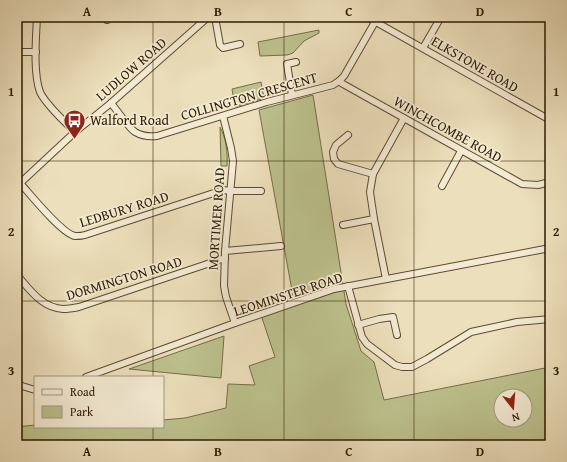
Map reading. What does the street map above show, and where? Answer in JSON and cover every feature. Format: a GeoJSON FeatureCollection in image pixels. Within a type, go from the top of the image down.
{"type":"FeatureCollection","features":[{"type":"Feature","properties":{"kind":"street"},"geometry":{"type":"LineString","coordinates":[[37,17],[36,78],[40,92],[46,102],[75,132]]}},
{"type":"Feature","properties":{"kind":"street","name":"LUDLOW ROAD"},"geometry":{"type":"LineString","coordinates":[[19,185],[75,132],[111,103],[208,17]]}},
{"type":"Feature","properties":{"kind":"street"},"geometry":{"type":"LineString","coordinates":[[215,17],[220,44],[224,48],[240,44]]}},
{"type":"Feature","properties":{"kind":"street","name":"ELKSTONE ROAD"},"geometry":{"type":"LineString","coordinates":[[367,17],[550,120]]}},
{"type":"Feature","properties":{"kind":"street"},"geometry":{"type":"LineString","coordinates":[[423,48],[441,17]]}},
{"type":"Feature","properties":{"kind":"street"},"geometry":{"type":"LineString","coordinates":[[512,17],[531,17]]}},
{"type":"Feature","properties":{"kind":"street","name":"COLLINGTON CRESCENT"},"geometry":{"type":"LineString","coordinates":[[111,103],[134,132],[149,137],[267,102],[333,85],[344,76],[375,22]]}},
{"type":"Feature","properties":{"kind":"street"},"geometry":{"type":"LineString","coordinates":[[17,52],[36,52]]}},
{"type":"Feature","properties":{"kind":"street"},"geometry":{"type":"LineString","coordinates":[[292,95],[287,64],[296,62]]}},
{"type":"Feature","properties":{"kind":"street","name":"WINCHCOMBE ROAD"},"geometry":{"type":"LineString","coordinates":[[339,81],[522,184],[538,185],[550,182]]}},
{"type":"Feature","properties":{"kind":"street","name":"MORTIMER ROAD"},"geometry":{"type":"LineString","coordinates":[[223,116],[233,161],[224,258],[224,286],[226,297],[235,323]]}},
{"type":"Feature","properties":{"kind":"street"},"geometry":{"type":"LineString","coordinates":[[386,279],[370,192],[373,174],[404,118]]}},
{"type":"Feature","properties":{"kind":"street"},"geometry":{"type":"LineString","coordinates":[[348,136],[336,145],[333,152],[334,159],[338,164],[373,174]]}},
{"type":"Feature","properties":{"kind":"street"},"geometry":{"type":"LineString","coordinates":[[442,186],[461,151]]}},
{"type":"Feature","properties":{"kind":"street","name":"LEDBURY ROAD"},"geometry":{"type":"LineString","coordinates":[[19,185],[65,231],[74,236],[85,235],[223,190],[230,191]]}},
{"type":"Feature","properties":{"kind":"street"},"geometry":{"type":"LineString","coordinates":[[230,191],[261,191]]}},
{"type":"Feature","properties":{"kind":"street"},"geometry":{"type":"LineString","coordinates":[[343,225],[374,218]]}},
{"type":"Feature","properties":{"kind":"street"},"geometry":{"type":"LineString","coordinates":[[225,251],[281,246]]}},
{"type":"Feature","properties":{"kind":"street","name":"LEOMINSTER ROAD"},"geometry":{"type":"LineString","coordinates":[[89,376],[334,289],[550,248]]}},
{"type":"Feature","properties":{"kind":"street","name":"DORMINGTON ROAD"},"geometry":{"type":"LineString","coordinates":[[17,275],[38,298],[48,306],[65,309],[79,307],[224,258]]}},
{"type":"Feature","properties":{"kind":"street"},"geometry":{"type":"LineString","coordinates":[[348,286],[362,337],[367,344],[386,359],[395,365],[402,367],[412,367],[426,360],[470,332],[517,322],[550,319]]}},
{"type":"Feature","properties":{"kind":"street"},"geometry":{"type":"LineString","coordinates":[[358,325],[393,317],[397,335]]}},
{"type":"Feature","properties":{"kind":"street"},"geometry":{"type":"LineString","coordinates":[[17,383],[34,390]]}},
{"type":"Feature","properties":{"kind":"green space"},"geometry":{"type":"Polygon","coordinates":[[[319,30],[319,33],[304,41],[293,53],[287,55],[260,56],[258,42],[319,30]]]}},
{"type":"Feature","properties":{"kind":"green space"},"geometry":{"type":"Polygon","coordinates":[[[261,82],[264,98],[235,107],[232,89],[261,82]]]}},
{"type":"Feature","properties":{"kind":"green space"},"geometry":{"type":"Polygon","coordinates":[[[313,95],[346,304],[361,351],[374,362],[384,400],[550,367],[550,445],[17,445],[17,427],[34,425],[34,428],[164,428],[164,420],[185,418],[226,408],[228,384],[255,385],[249,366],[275,357],[259,309],[293,296],[259,110],[313,95]]]}},
{"type":"Feature","properties":{"kind":"green space"},"geometry":{"type":"Polygon","coordinates":[[[220,127],[226,146],[227,166],[221,166],[220,127]]]}},
{"type":"Feature","properties":{"kind":"green space"},"geometry":{"type":"Polygon","coordinates":[[[224,336],[221,378],[129,369],[224,336]]]}},
{"type":"Feature","properties":{"kind":"place","name":"Walford Road"},"geometry":{"type":"Point","coordinates":[75,140]}}]}
